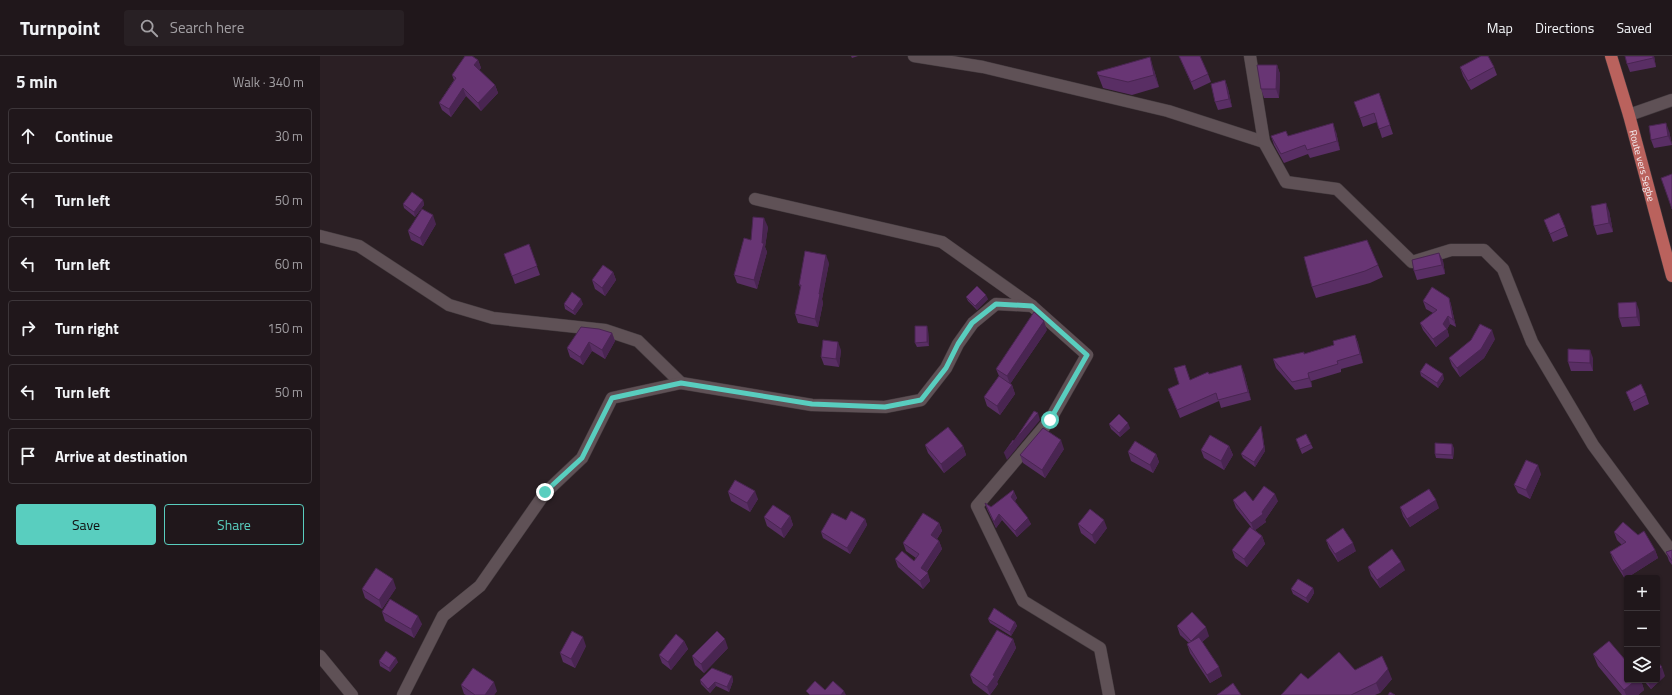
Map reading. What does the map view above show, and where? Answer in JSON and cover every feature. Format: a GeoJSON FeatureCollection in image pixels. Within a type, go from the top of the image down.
{"type":"FeatureCollection","features":[{"type":"Feature","properties":{"kind":"main road","name":"Route vers Segbe"},"geometry":{"type":"LineString","coordinates":[[1611,56],[1629,115],[1672,276]]}},
{"type":"Feature","properties":{"kind":"street"},"geometry":{"type":"LineString","coordinates":[[914,56],[983,67],[1168,111],[1264,142]]}},
{"type":"Feature","properties":{"kind":"street"},"geometry":{"type":"LineString","coordinates":[[1250,56],[1264,142],[1286,182],[1338,189],[1412,262],[1451,250],[1484,250],[1503,269],[1532,342],[1594,445],[1672,552]]}},
{"type":"Feature","properties":{"kind":"street"},"geometry":{"type":"LineString","coordinates":[[1629,115],[1672,100]]}},
{"type":"Feature","properties":{"kind":"street"},"geometry":{"type":"LineString","coordinates":[[755,199],[942,242],[1032,306],[1087,355],[1050,420],[977,506],[1024,601],[1100,648],[1109,695]]}},
{"type":"Feature","properties":{"kind":"street"},"geometry":{"type":"LineString","coordinates":[[320,236],[360,246],[449,305],[493,318],[605,330],[638,341],[681,383]]}},
{"type":"Feature","properties":{"kind":"street"},"geometry":{"type":"LineString","coordinates":[[403,695],[443,616],[480,586],[545,492],[582,458],[612,398],[681,383],[812,404],[885,407],[921,400],[946,368],[958,344],[972,323],[996,304],[1032,306]]}},
{"type":"Feature","properties":{"kind":"street"},"geometry":{"type":"LineString","coordinates":[[320,656],[352,695]]}},
{"type":"Feature","properties":{"kind":"building"},"geometry":{"type":"Polygon","coordinates":[[[465,56],[472,56],[478,60],[474,65],[495,85],[478,103],[463,88],[449,109],[439,103],[456,78],[452,75],[465,56]]]}},
{"type":"Feature","properties":{"kind":"building"},"geometry":{"type":"Polygon","coordinates":[[[1179,56],[1200,56],[1208,74],[1191,82],[1179,56]]]}},
{"type":"Feature","properties":{"kind":"building"},"geometry":{"type":"Polygon","coordinates":[[[1481,56],[1488,56],[1494,67],[1468,81],[1460,67],[1481,56]]]}},
{"type":"Feature","properties":{"kind":"building"},"geometry":{"type":"Polygon","coordinates":[[[1625,56],[1653,56],[1653,58],[1627,64],[1625,56]]]}},
{"type":"Feature","properties":{"kind":"building"},"geometry":{"type":"Polygon","coordinates":[[[1150,57],[1154,75],[1128,82],[1098,75],[1097,72],[1150,57]]]}},
{"type":"Feature","properties":{"kind":"building"},"geometry":{"type":"Polygon","coordinates":[[[1257,65],[1277,65],[1276,89],[1261,89],[1257,65]]]}},
{"type":"Feature","properties":{"kind":"building"},"geometry":{"type":"Polygon","coordinates":[[[1225,80],[1229,99],[1215,102],[1211,84],[1225,80]]]}},
{"type":"Feature","properties":{"kind":"building"},"geometry":{"type":"Polygon","coordinates":[[[1379,93],[1390,125],[1379,129],[1374,113],[1360,118],[1354,102],[1379,93]]]}},
{"type":"Feature","properties":{"kind":"building"},"geometry":{"type":"Polygon","coordinates":[[[1333,123],[1337,141],[1307,150],[1305,145],[1281,154],[1271,136],[1286,131],[1288,136],[1333,123]]]}},
{"type":"Feature","properties":{"kind":"building"},"geometry":{"type":"Polygon","coordinates":[[[1666,123],[1668,136],[1651,140],[1649,126],[1666,123]]]}},
{"type":"Feature","properties":{"kind":"building"},"geometry":{"type":"Polygon","coordinates":[[[1672,174],[1672,209],[1661,178],[1672,174]]]}},
{"type":"Feature","properties":{"kind":"building"},"geometry":{"type":"Polygon","coordinates":[[[412,192],[423,200],[414,212],[403,204],[412,192]]]}},
{"type":"Feature","properties":{"kind":"building"},"geometry":{"type":"Polygon","coordinates":[[[1606,203],[1609,223],[1594,226],[1591,206],[1606,203]]]}},
{"type":"Feature","properties":{"kind":"building"},"geometry":{"type":"Polygon","coordinates":[[[422,209],[433,215],[420,238],[408,231],[422,209]]]}},
{"type":"Feature","properties":{"kind":"building"},"geometry":{"type":"Polygon","coordinates":[[[1559,213],[1565,227],[1550,234],[1544,220],[1559,213]]]}},
{"type":"Feature","properties":{"kind":"building"},"geometry":{"type":"Polygon","coordinates":[[[753,217],[764,218],[762,243],[764,243],[754,280],[734,275],[744,238],[751,240],[753,217]]]}},
{"type":"Feature","properties":{"kind":"building"},"geometry":{"type":"Polygon","coordinates":[[[1367,240],[1378,265],[1365,271],[1312,287],[1304,257],[1367,240]]]}},
{"type":"Feature","properties":{"kind":"building"},"geometry":{"type":"Polygon","coordinates":[[[529,244],[537,266],[512,276],[504,254],[529,244]]]}},
{"type":"Feature","properties":{"kind":"building"},"geometry":{"type":"Polygon","coordinates":[[[805,251],[826,255],[815,319],[795,314],[801,285],[799,285],[805,251]]]}},
{"type":"Feature","properties":{"kind":"building"},"geometry":{"type":"Polygon","coordinates":[[[1439,253],[1442,265],[1414,271],[1412,260],[1439,253]]]}},
{"type":"Feature","properties":{"kind":"building"},"geometry":{"type":"Polygon","coordinates":[[[603,265],[613,272],[602,288],[592,280],[603,265]]]}},
{"type":"Feature","properties":{"kind":"building"},"geometry":{"type":"Polygon","coordinates":[[[977,286],[986,295],[975,306],[966,297],[977,286]]]}},
{"type":"Feature","properties":{"kind":"building"},"geometry":{"type":"Polygon","coordinates":[[[1432,287],[1449,298],[1453,320],[1448,316],[1443,324],[1447,329],[1433,339],[1420,323],[1437,310],[1423,301],[1432,287]]]}},
{"type":"Feature","properties":{"kind":"building"},"geometry":{"type":"Polygon","coordinates":[[[572,292],[581,299],[573,311],[564,304],[572,292]]]}},
{"type":"Feature","properties":{"kind":"building"},"geometry":{"type":"Polygon","coordinates":[[[1636,302],[1637,317],[1619,318],[1618,303],[1636,302]]]}},
{"type":"Feature","properties":{"kind":"building"},"geometry":{"type":"Polygon","coordinates":[[[1034,312],[1044,321],[1007,376],[996,369],[1034,312]]]}},
{"type":"Feature","properties":{"kind":"building"},"geometry":{"type":"Polygon","coordinates":[[[1480,324],[1492,330],[1481,349],[1457,368],[1449,358],[1471,340],[1480,324]]]}},
{"type":"Feature","properties":{"kind":"building"},"geometry":{"type":"Polygon","coordinates":[[[915,326],[927,326],[927,342],[915,343],[915,326]]]}},
{"type":"Feature","properties":{"kind":"building"},"geometry":{"type":"Polygon","coordinates":[[[581,327],[599,329],[612,333],[602,350],[589,342],[580,357],[567,348],[581,327]]]}},
{"type":"Feature","properties":{"kind":"building"},"geometry":{"type":"Polygon","coordinates":[[[1355,335],[1360,354],[1337,361],[1338,364],[1308,373],[1309,378],[1292,382],[1273,359],[1304,352],[1304,354],[1334,345],[1333,341],[1355,335]]]}},
{"type":"Feature","properties":{"kind":"building"},"geometry":{"type":"Polygon","coordinates":[[[823,340],[838,342],[836,359],[821,357],[823,340]]]}},
{"type":"Feature","properties":{"kind":"building"},"geometry":{"type":"Polygon","coordinates":[[[1568,349],[1590,350],[1590,363],[1568,362],[1568,349]]]}},
{"type":"Feature","properties":{"kind":"building"},"geometry":{"type":"Polygon","coordinates":[[[1426,363],[1443,374],[1437,383],[1420,372],[1426,363]]]}},
{"type":"Feature","properties":{"kind":"building"},"geometry":{"type":"Polygon","coordinates":[[[1185,365],[1190,380],[1208,372],[1209,374],[1241,365],[1248,392],[1218,400],[1216,393],[1177,410],[1168,389],[1179,384],[1174,368],[1185,365]]]}},
{"type":"Feature","properties":{"kind":"building"},"geometry":{"type":"Polygon","coordinates":[[[999,376],[1012,385],[997,406],[984,397],[999,376]]]}},
{"type":"Feature","properties":{"kind":"building"},"geometry":{"type":"Polygon","coordinates":[[[1641,384],[1646,395],[1631,403],[1626,392],[1641,384]]]}},
{"type":"Feature","properties":{"kind":"building"},"geometry":{"type":"Polygon","coordinates":[[[1034,411],[1038,413],[1004,453],[1013,440],[1014,441],[1034,411]]]}},
{"type":"Feature","properties":{"kind":"building"},"geometry":{"type":"Polygon","coordinates":[[[1119,414],[1128,423],[1119,433],[1109,424],[1119,414]]]}},
{"type":"Feature","properties":{"kind":"building"},"geometry":{"type":"Polygon","coordinates":[[[1261,426],[1264,447],[1254,462],[1241,454],[1261,426]]]}},
{"type":"Feature","properties":{"kind":"building"},"geometry":{"type":"Polygon","coordinates":[[[948,427],[963,446],[941,464],[925,445],[948,427]]]}},
{"type":"Feature","properties":{"kind":"building"},"geometry":{"type":"Polygon","coordinates":[[[1043,428],[1061,440],[1042,470],[1020,455],[1043,428]]]}},
{"type":"Feature","properties":{"kind":"building"},"geometry":{"type":"Polygon","coordinates":[[[1306,434],[1311,444],[1300,449],[1296,439],[1306,434]]]}},
{"type":"Feature","properties":{"kind":"building"},"geometry":{"type":"Polygon","coordinates":[[[1210,435],[1229,446],[1221,461],[1201,450],[1210,435]]]}},
{"type":"Feature","properties":{"kind":"building"},"geometry":{"type":"Polygon","coordinates":[[[1135,441],[1156,454],[1150,465],[1128,452],[1135,441]]]}},
{"type":"Feature","properties":{"kind":"building"},"geometry":{"type":"Polygon","coordinates":[[[1435,443],[1452,444],[1452,455],[1435,454],[1435,443]]]}},
{"type":"Feature","properties":{"kind":"building"},"geometry":{"type":"Polygon","coordinates":[[[1526,460],[1538,465],[1526,490],[1514,485],[1526,460]]]}},
{"type":"Feature","properties":{"kind":"building"},"geometry":{"type":"Polygon","coordinates":[[[735,480],[755,491],[747,503],[728,492],[735,480]]]}},
{"type":"Feature","properties":{"kind":"building"},"geometry":{"type":"Polygon","coordinates":[[[1264,486],[1275,494],[1262,512],[1263,514],[1251,523],[1233,500],[1245,491],[1253,501],[1264,486]]]}},
{"type":"Feature","properties":{"kind":"building"},"geometry":{"type":"Polygon","coordinates":[[[1429,489],[1436,500],[1407,519],[1400,507],[1429,489]]]}},
{"type":"Feature","properties":{"kind":"building"},"geometry":{"type":"Polygon","coordinates":[[[1013,490],[1014,492],[1011,497],[1028,518],[1015,531],[999,514],[994,522],[985,503],[991,507],[1013,490]]]}},
{"type":"Feature","properties":{"kind":"building"},"geometry":{"type":"Polygon","coordinates":[[[773,505],[790,516],[781,529],[764,517],[773,505]]]}},
{"type":"Feature","properties":{"kind":"building"},"geometry":{"type":"Polygon","coordinates":[[[1090,509],[1104,520],[1092,535],[1078,524],[1090,509]]]}},
{"type":"Feature","properties":{"kind":"building"},"geometry":{"type":"Polygon","coordinates":[[[851,511],[865,519],[847,548],[821,532],[832,513],[846,520],[851,511]]]}},
{"type":"Feature","properties":{"kind":"building"},"geometry":{"type":"Polygon","coordinates":[[[923,513],[939,523],[931,535],[939,541],[921,568],[928,573],[920,581],[895,559],[902,551],[914,561],[919,554],[903,543],[923,513]]]}},
{"type":"Feature","properties":{"kind":"building"},"geometry":{"type":"Polygon","coordinates":[[[1623,522],[1638,535],[1644,531],[1655,550],[1622,571],[1610,552],[1626,542],[1614,532],[1623,522]]]}},
{"type":"Feature","properties":{"kind":"building"},"geometry":{"type":"Polygon","coordinates":[[[1250,527],[1262,536],[1244,559],[1232,550],[1250,527]]]}},
{"type":"Feature","properties":{"kind":"building"},"geometry":{"type":"Polygon","coordinates":[[[1343,528],[1353,543],[1335,554],[1326,540],[1343,528]]]}},
{"type":"Feature","properties":{"kind":"building"},"geometry":{"type":"Polygon","coordinates":[[[1392,549],[1401,562],[1377,580],[1368,567],[1392,549]]]}},
{"type":"Feature","properties":{"kind":"building"},"geometry":{"type":"Polygon","coordinates":[[[1672,550],[1672,561],[1666,552],[1672,550]]]}},
{"type":"Feature","properties":{"kind":"building"},"geometry":{"type":"Polygon","coordinates":[[[376,568],[393,579],[379,600],[362,589],[376,568]]]}},
{"type":"Feature","properties":{"kind":"building"},"geometry":{"type":"Polygon","coordinates":[[[1298,579],[1313,588],[1306,598],[1291,589],[1298,579]]]}},
{"type":"Feature","properties":{"kind":"building"},"geometry":{"type":"Polygon","coordinates":[[[390,599],[418,616],[411,629],[382,612],[390,599]]]}},
{"type":"Feature","properties":{"kind":"building"},"geometry":{"type":"Polygon","coordinates":[[[994,608],[1015,622],[1010,632],[988,619],[994,608]]]}},
{"type":"Feature","properties":{"kind":"building"},"geometry":{"type":"Polygon","coordinates":[[[1192,612],[1206,627],[1191,641],[1177,626],[1192,612]]]}},
{"type":"Feature","properties":{"kind":"building"},"geometry":{"type":"Polygon","coordinates":[[[997,630],[1013,639],[993,675],[995,676],[987,687],[970,675],[997,630]]]}},
{"type":"Feature","properties":{"kind":"building"},"geometry":{"type":"Polygon","coordinates":[[[572,631],[583,637],[571,659],[560,653],[572,631]]]}},
{"type":"Feature","properties":{"kind":"building"},"geometry":{"type":"Polygon","coordinates":[[[717,631],[725,639],[701,664],[692,656],[717,631]]]}},
{"type":"Feature","properties":{"kind":"building"},"geometry":{"type":"Polygon","coordinates":[[[676,634],[684,641],[668,662],[659,655],[676,634]]]}},
{"type":"Feature","properties":{"kind":"building"},"geometry":{"type":"Polygon","coordinates":[[[1199,637],[1219,667],[1207,675],[1187,644],[1199,637]]]}},
{"type":"Feature","properties":{"kind":"building"},"geometry":{"type":"Polygon","coordinates":[[[1609,641],[1624,658],[1624,683],[1632,683],[1624,690],[1593,654],[1609,641]]]}},
{"type":"Feature","properties":{"kind":"building"},"geometry":{"type":"Polygon","coordinates":[[[386,651],[396,658],[389,668],[379,661],[386,651]]]}},
{"type":"Feature","properties":{"kind":"building"},"geometry":{"type":"Polygon","coordinates":[[[1339,652],[1355,670],[1382,656],[1388,669],[1376,683],[1351,695],[1281,695],[1301,673],[1308,679],[1339,652]]]}},
{"type":"Feature","properties":{"kind":"building"},"geometry":{"type":"Polygon","coordinates":[[[473,668],[494,682],[485,695],[475,695],[461,685],[473,668]]]}},
{"type":"Feature","properties":{"kind":"building"},"geometry":{"type":"Polygon","coordinates":[[[712,668],[732,676],[727,687],[715,682],[708,689],[700,680],[712,668]]]}},
{"type":"Feature","properties":{"kind":"building"},"geometry":{"type":"Polygon","coordinates":[[[815,681],[825,690],[833,681],[844,691],[841,695],[810,695],[806,691],[815,681]]]}},
{"type":"Feature","properties":{"kind":"building"},"geometry":{"type":"Polygon","coordinates":[[[1233,683],[1241,695],[1217,695],[1233,683]]]}},
{"type":"Feature","properties":{"kind":"building"},"geometry":{"type":"Polygon","coordinates":[[[1390,692],[1395,695],[1388,695],[1390,692]]]}},
{"type":"Feature","properties":{"kind":"route"},"geometry":{"type":"LineString","coordinates":[[545,492],[582,458],[612,398],[681,383],[812,404],[885,407],[921,400],[946,368],[958,344],[972,323],[996,304],[1032,306],[1087,355],[1050,420]]}}]}
